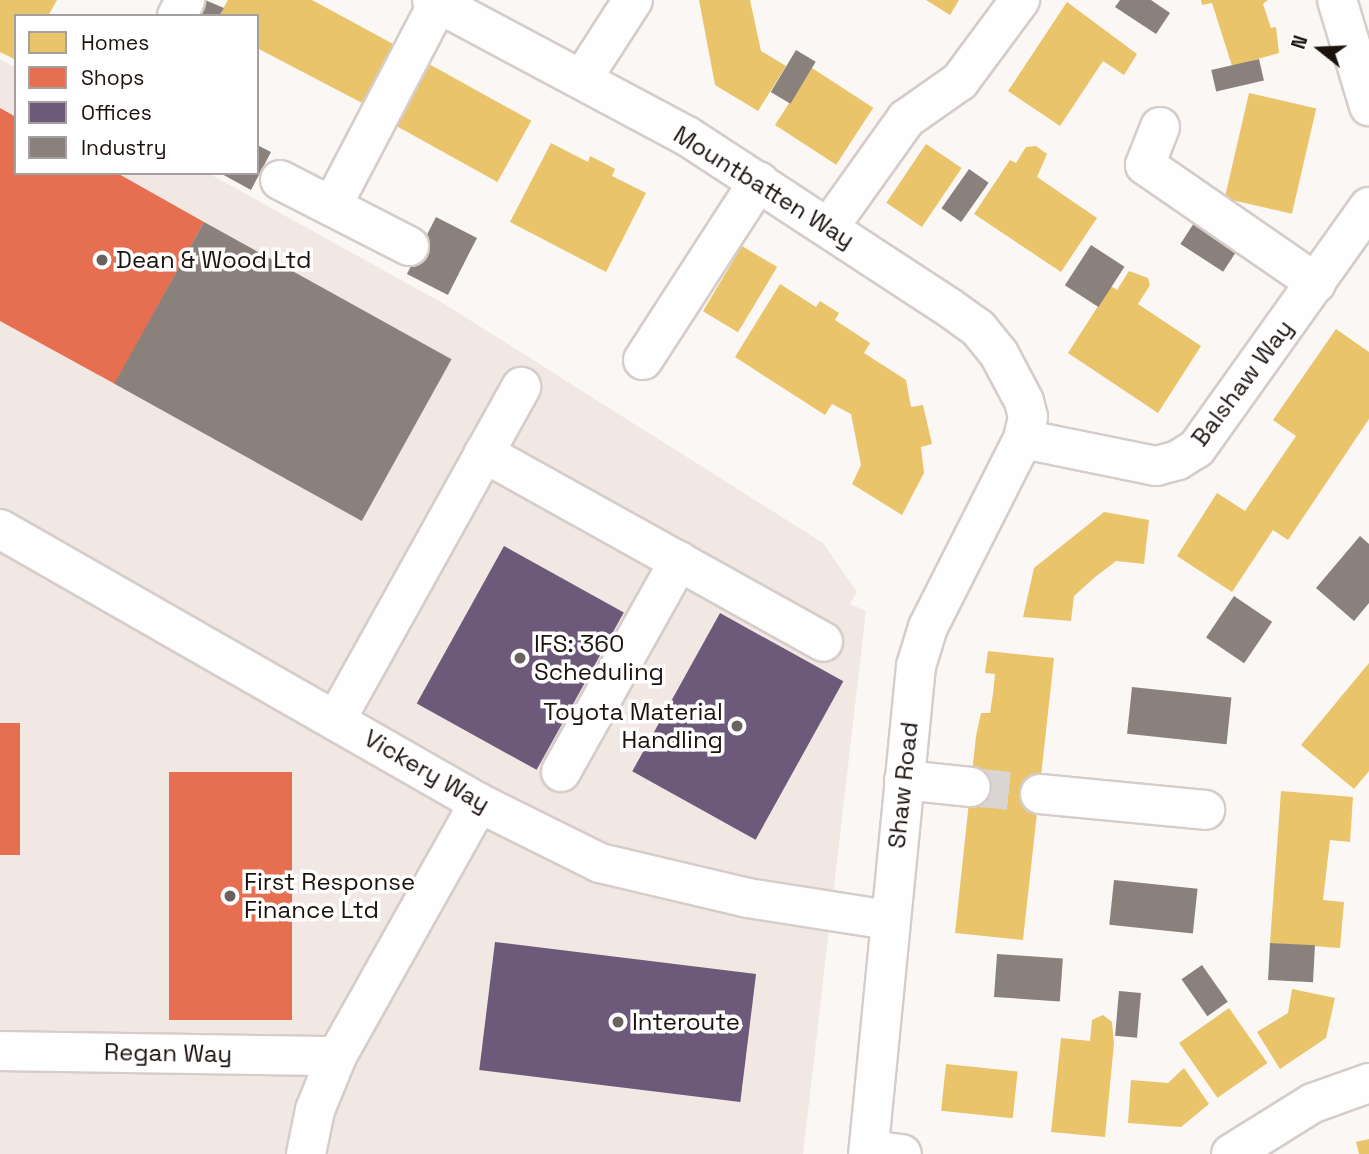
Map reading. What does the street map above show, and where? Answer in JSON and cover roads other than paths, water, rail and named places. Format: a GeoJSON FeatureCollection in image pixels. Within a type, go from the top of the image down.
{"type":"FeatureCollection","features":[{"type":"Feature","properties":{"kind":"street"},"geometry":{"type":"LineString","coordinates":[[582,79],[634,0]]}},
{"type":"Feature","properties":{"kind":"street"},"geometry":{"type":"LineString","coordinates":[[829,227],[906,119],[960,82],[1020,0]]}},
{"type":"Feature","properties":{"kind":"street"},"geometry":{"type":"LineString","coordinates":[[1337,0],[1369,106]]}},
{"type":"Feature","properties":{"kind":"street"},"geometry":{"type":"LineString","coordinates":[[332,206],[435,1]]}},
{"type":"Feature","properties":{"kind":"street","name":"Mountbatten Way"},"geometry":{"type":"LineString","coordinates":[[435,1],[582,79],[759,181],[978,328],[1009,370],[1024,401],[1028,417],[1023,439]]}},
{"type":"Feature","properties":{"kind":"street"},"geometry":{"type":"LineString","coordinates":[[1160,127],[1144,165],[1316,283]]}},
{"type":"Feature","properties":{"kind":"street"},"geometry":{"type":"LineString","coordinates":[[280,180],[409,246]]}},
{"type":"Feature","properties":{"kind":"street"},"geometry":{"type":"LineString","coordinates":[[643,360],[759,181]]}},
{"type":"Feature","properties":{"kind":"street","name":"Balshaw Way"},"geometry":{"type":"LineString","coordinates":[[1023,439],[1116,461],[1156,466],[1178,460],[1197,449],[1369,207]]}},
{"type":"Feature","properties":{"kind":"street"},"geometry":{"type":"LineString","coordinates":[[337,718],[521,387]]}},
{"type":"Feature","properties":{"kind":"street","name":"Shaw Road"},"geometry":{"type":"LineString","coordinates":[[880,1153],[888,920],[916,666],[928,627],[1023,439]]}},
{"type":"Feature","properties":{"kind":"street"},"geometry":{"type":"LineString","coordinates":[[484,453],[823,642]]}},
{"type":"Feature","properties":{"kind":"street","name":"Vickery Way"},"geometry":{"type":"LineString","coordinates":[[0,529],[337,718],[479,803],[600,863],[748,898],[888,920]]}},
{"type":"Feature","properties":{"kind":"street"},"geometry":{"type":"LineString","coordinates":[[561,772],[679,561]]}},
{"type":"Feature","properties":{"kind":"street"},"geometry":{"type":"LineString","coordinates":[[904,780],[971,787]]}},
{"type":"Feature","properties":{"kind":"street"},"geometry":{"type":"LineString","coordinates":[[1041,794],[1205,810]]}},
{"type":"Feature","properties":{"kind":"street"},"geometry":{"type":"LineString","coordinates":[[306,1154],[316,1110],[337,1056],[479,803]]}},
{"type":"Feature","properties":{"kind":"street","name":"Regan Way"},"geometry":{"type":"LineString","coordinates":[[0,1051],[337,1056]]}},
{"type":"Feature","properties":{"kind":"street"},"geometry":{"type":"LineString","coordinates":[[1233,1153],[1313,1103],[1369,1083]]}},
{"type":"Feature","properties":{"kind":"tunnel"},"geometry":{"type":"LineString","coordinates":[[971,787],[1040,794]]}},
{"type":"Feature","properties":{"kind":"place","name":"Dean & Wood Ltd"},"geometry":{"type":"Point","coordinates":[102,260]}},
{"type":"Feature","properties":{"kind":"place","name":"IFS: 360 Scheduling"},"geometry":{"type":"Point","coordinates":[520,658]}},
{"type":"Feature","properties":{"kind":"place","name":"Toyota Material Handling"},"geometry":{"type":"Point","coordinates":[737,726]}},
{"type":"Feature","properties":{"kind":"place","name":"First Response Finance Ltd"},"geometry":{"type":"Point","coordinates":[230,896]}},
{"type":"Feature","properties":{"kind":"place","name":"Interoute"},"geometry":{"type":"Point","coordinates":[618,1022]}}]}
